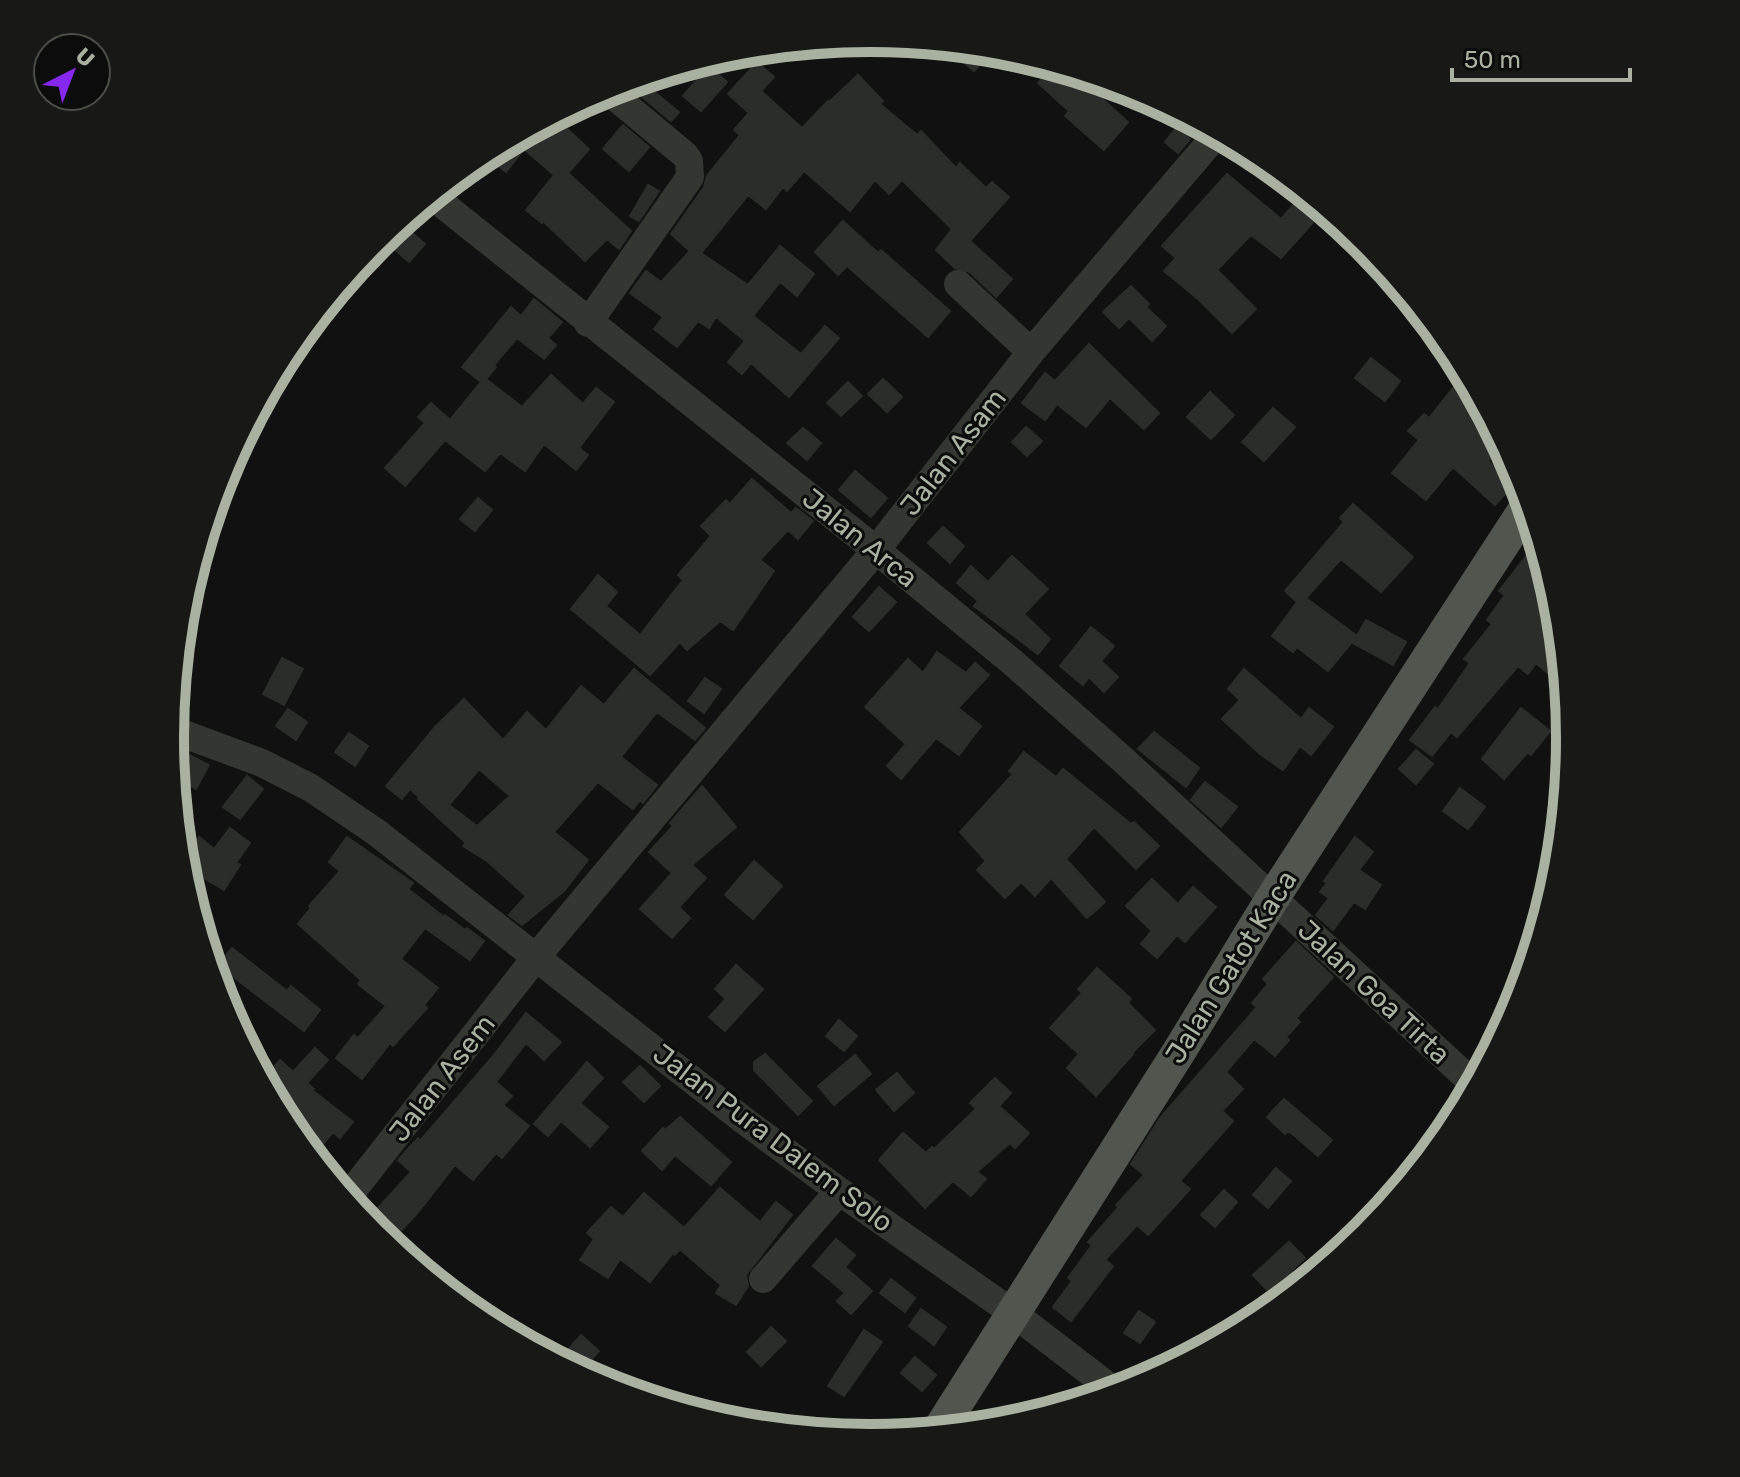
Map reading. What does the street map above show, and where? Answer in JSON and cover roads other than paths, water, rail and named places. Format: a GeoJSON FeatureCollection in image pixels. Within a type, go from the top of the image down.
{"type":"FeatureCollection","features":[{"type":"Feature","properties":{"kind":"main road","name":"Jalan Gatot Kaca"},"geometry":{"type":"LineString","coordinates":[[945,1421],[1272,899],[1520,518]]}},
{"type":"Feature","properties":{"kind":"street"},"geometry":{"type":"LineString","coordinates":[[588,323],[690,177],[689,161],[685,155],[619,100]]}},
{"type":"Feature","properties":{"kind":"street","name":"Jalan Asam"},"geometry":{"type":"LineString","coordinates":[[537,956],[876,550],[1031,352],[1210,142]]}},
{"type":"Feature","properties":{"kind":"street","name":"Jalan Arca"},"geometry":{"type":"LineString","coordinates":[[441,203],[1011,661],[1109,747],[1272,899]]}},
{"type":"Feature","properties":{"kind":"street"},"geometry":{"type":"LineString","coordinates":[[958,284],[1031,352]]}},
{"type":"Feature","properties":{"kind":"street","name":"Jalan Pura Dalem Solo"},"geometry":{"type":"LineString","coordinates":[[184,734],[262,763],[311,788],[376,832],[742,1119],[1013,1313],[1105,1384]]}},
{"type":"Feature","properties":{"kind":"street","name":"Jalan Goa Tirta"},"geometry":{"type":"LineString","coordinates":[[1272,899],[1467,1078]]}},
{"type":"Feature","properties":{"kind":"street","name":"Jalan Asem"},"geometry":{"type":"LineString","coordinates":[[353,1190],[537,956]]}},
{"type":"Feature","properties":{"kind":"street"},"geometry":{"type":"LineString","coordinates":[[763,1279],[839,1191]]}}]}
